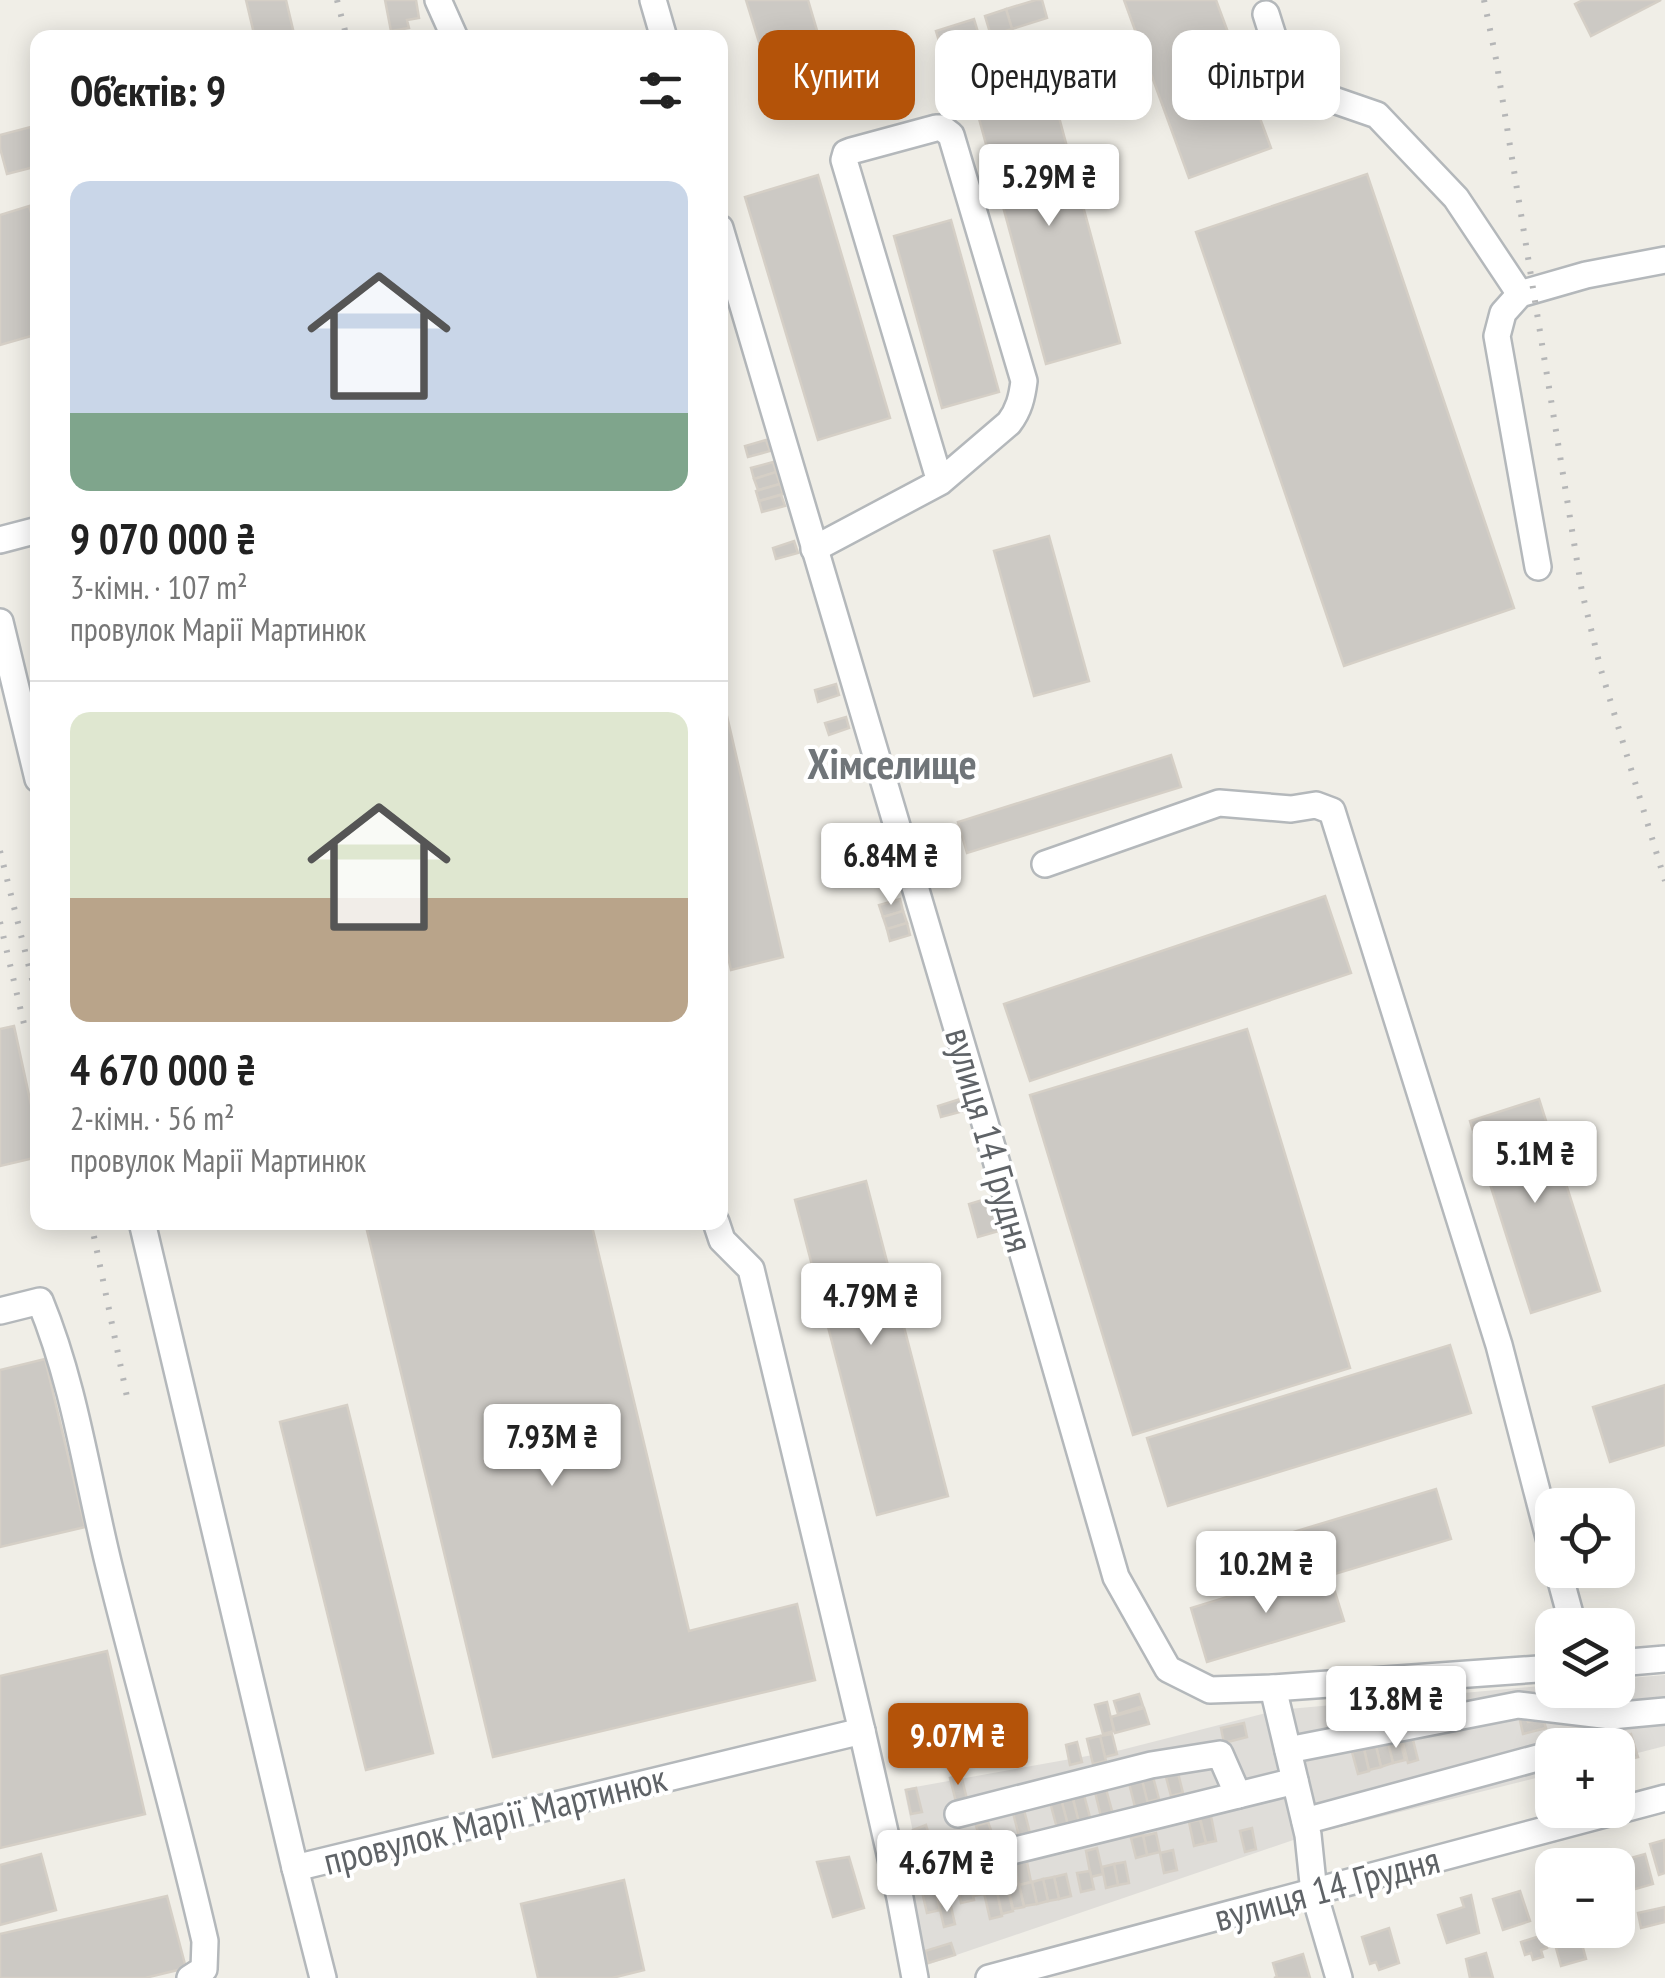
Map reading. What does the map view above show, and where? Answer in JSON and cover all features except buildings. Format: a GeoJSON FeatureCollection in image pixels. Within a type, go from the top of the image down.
{"type":"FeatureCollection","features":[{"type":"Feature","properties":{"kind":"street"},"geometry":{"type":"LineString","coordinates":[[438,0],[451,30]]}},
{"type":"Feature","properties":{"kind":"street"},"geometry":{"type":"LineString","coordinates":[[653,0],[662,30]]}},
{"type":"Feature","properties":{"kind":"street"},"geometry":{"type":"LineString","coordinates":[[1266,14],[1291,93],[1322,96],[1377,114],[1456,198],[1520,294]]}},
{"type":"Feature","properties":{"kind":"street"},"geometry":{"type":"LineString","coordinates":[[814,550],[940,482],[1017,412],[1024,381],[951,135],[936,128],[846,153],[844,160],[940,482]]}},
{"type":"Feature","properties":{"kind":"street","name":"вулиця 14 Грудня"},"geometry":{"type":"LineString","coordinates":[[728,255],[1116,1577],[1168,1669],[1210,1690],[1535,1669]]}},
{"type":"Feature","properties":{"kind":"street"},"geometry":{"type":"LineString","coordinates":[[1538,567],[1497,336],[1503,313],[1520,294],[1665,260]]}},
{"type":"Feature","properties":{"kind":"street"},"geometry":{"type":"LineString","coordinates":[[0,540],[30,532]]}},
{"type":"Feature","properties":{"kind":"street"},"geometry":{"type":"LineString","coordinates":[[0,622],[30,747]]}},
{"type":"Feature","properties":{"kind":"street"},"geometry":{"type":"LineString","coordinates":[[1045,864],[1219,803],[1291,809],[1316,805],[1332,811],[1499,1344],[1536,1488]]}},
{"type":"Feature","properties":{"kind":"street","name":"провулок Марії Мартинюк"},"geometry":{"type":"LineString","coordinates":[[144,1230],[295,1868],[862,1731]]}},
{"type":"Feature","properties":{"kind":"street"},"geometry":{"type":"LineString","coordinates":[[719,1230],[722,1240],[751,1269],[862,1731],[916,1978]]}},
{"type":"Feature","properties":{"kind":"street"},"geometry":{"type":"LineString","coordinates":[[0,1311],[40,1301],[50,1326],[84,1447],[108,1562],[205,1941],[204,1969],[190,1978]]}},
{"type":"Feature","properties":{"kind":"street"},"geometry":{"type":"LineString","coordinates":[[1635,1662],[1665,1659]]}},
{"type":"Feature","properties":{"kind":"street"},"geometry":{"type":"LineString","coordinates":[[1274,1688],[1305,1821],[1314,1893],[1339,1978]]}},
{"type":"Feature","properties":{"kind":"street"},"geometry":{"type":"LineString","coordinates":[[1288,1750],[1518,1705],[1611,1716],[1665,1710]]}},
{"type":"Feature","properties":{"kind":"street"},"geometry":{"type":"LineString","coordinates":[[958,1814],[1151,1764],[1220,1754],[1238,1796]]}},
{"type":"Feature","properties":{"kind":"street"},"geometry":{"type":"LineString","coordinates":[[1305,1821],[1535,1759]]}},
{"type":"Feature","properties":{"kind":"street"},"geometry":{"type":"LineString","coordinates":[[939,1869],[1295,1781]]}},
{"type":"Feature","properties":{"kind":"street","name":"вулиця 14 Грудня"},"geometry":{"type":"LineString","coordinates":[[989,1978],[1665,1798]]}},
{"type":"Feature","properties":{"kind":"street"},"geometry":{"type":"LineString","coordinates":[[295,1868],[323,1978]]}},
{"type":"Feature","properties":{"kind":"shaded area"},"geometry":{"type":"Polygon","coordinates":[[[1665,1675],[1665,1746],[1635,1754],[1635,1728],[1535,1728],[1535,1778],[1308,1835],[927,1965],[910,1892],[924,1885],[904,1789],[1121,1750],[1278,1710],[1535,1687],[1535,1708],[1635,1708],[1635,1678],[1665,1675]]]}},
{"type":"Feature","properties":{"kind":"railway"},"geometry":{"type":"LineString","coordinates":[[337,0],[345,30]]}},
{"type":"Feature","properties":{"kind":"railway"},"geometry":{"type":"LineString","coordinates":[[1484,0],[1582,592],[1601,670],[1665,881]]}},
{"type":"Feature","properties":{"kind":"railway"},"geometry":{"type":"LineString","coordinates":[[0,851],[30,971]]}},
{"type":"Feature","properties":{"kind":"railway"},"geometry":{"type":"LineString","coordinates":[[0,922],[24,1024]]}},
{"type":"Feature","properties":{"kind":"railway"},"geometry":{"type":"LineString","coordinates":[[93,1230],[127,1397]]}},
{"type":"Feature","properties":{"kind":"district","name":"Хімселище"},"geometry":{"type":"Point","coordinates":[892,764]}}]}
